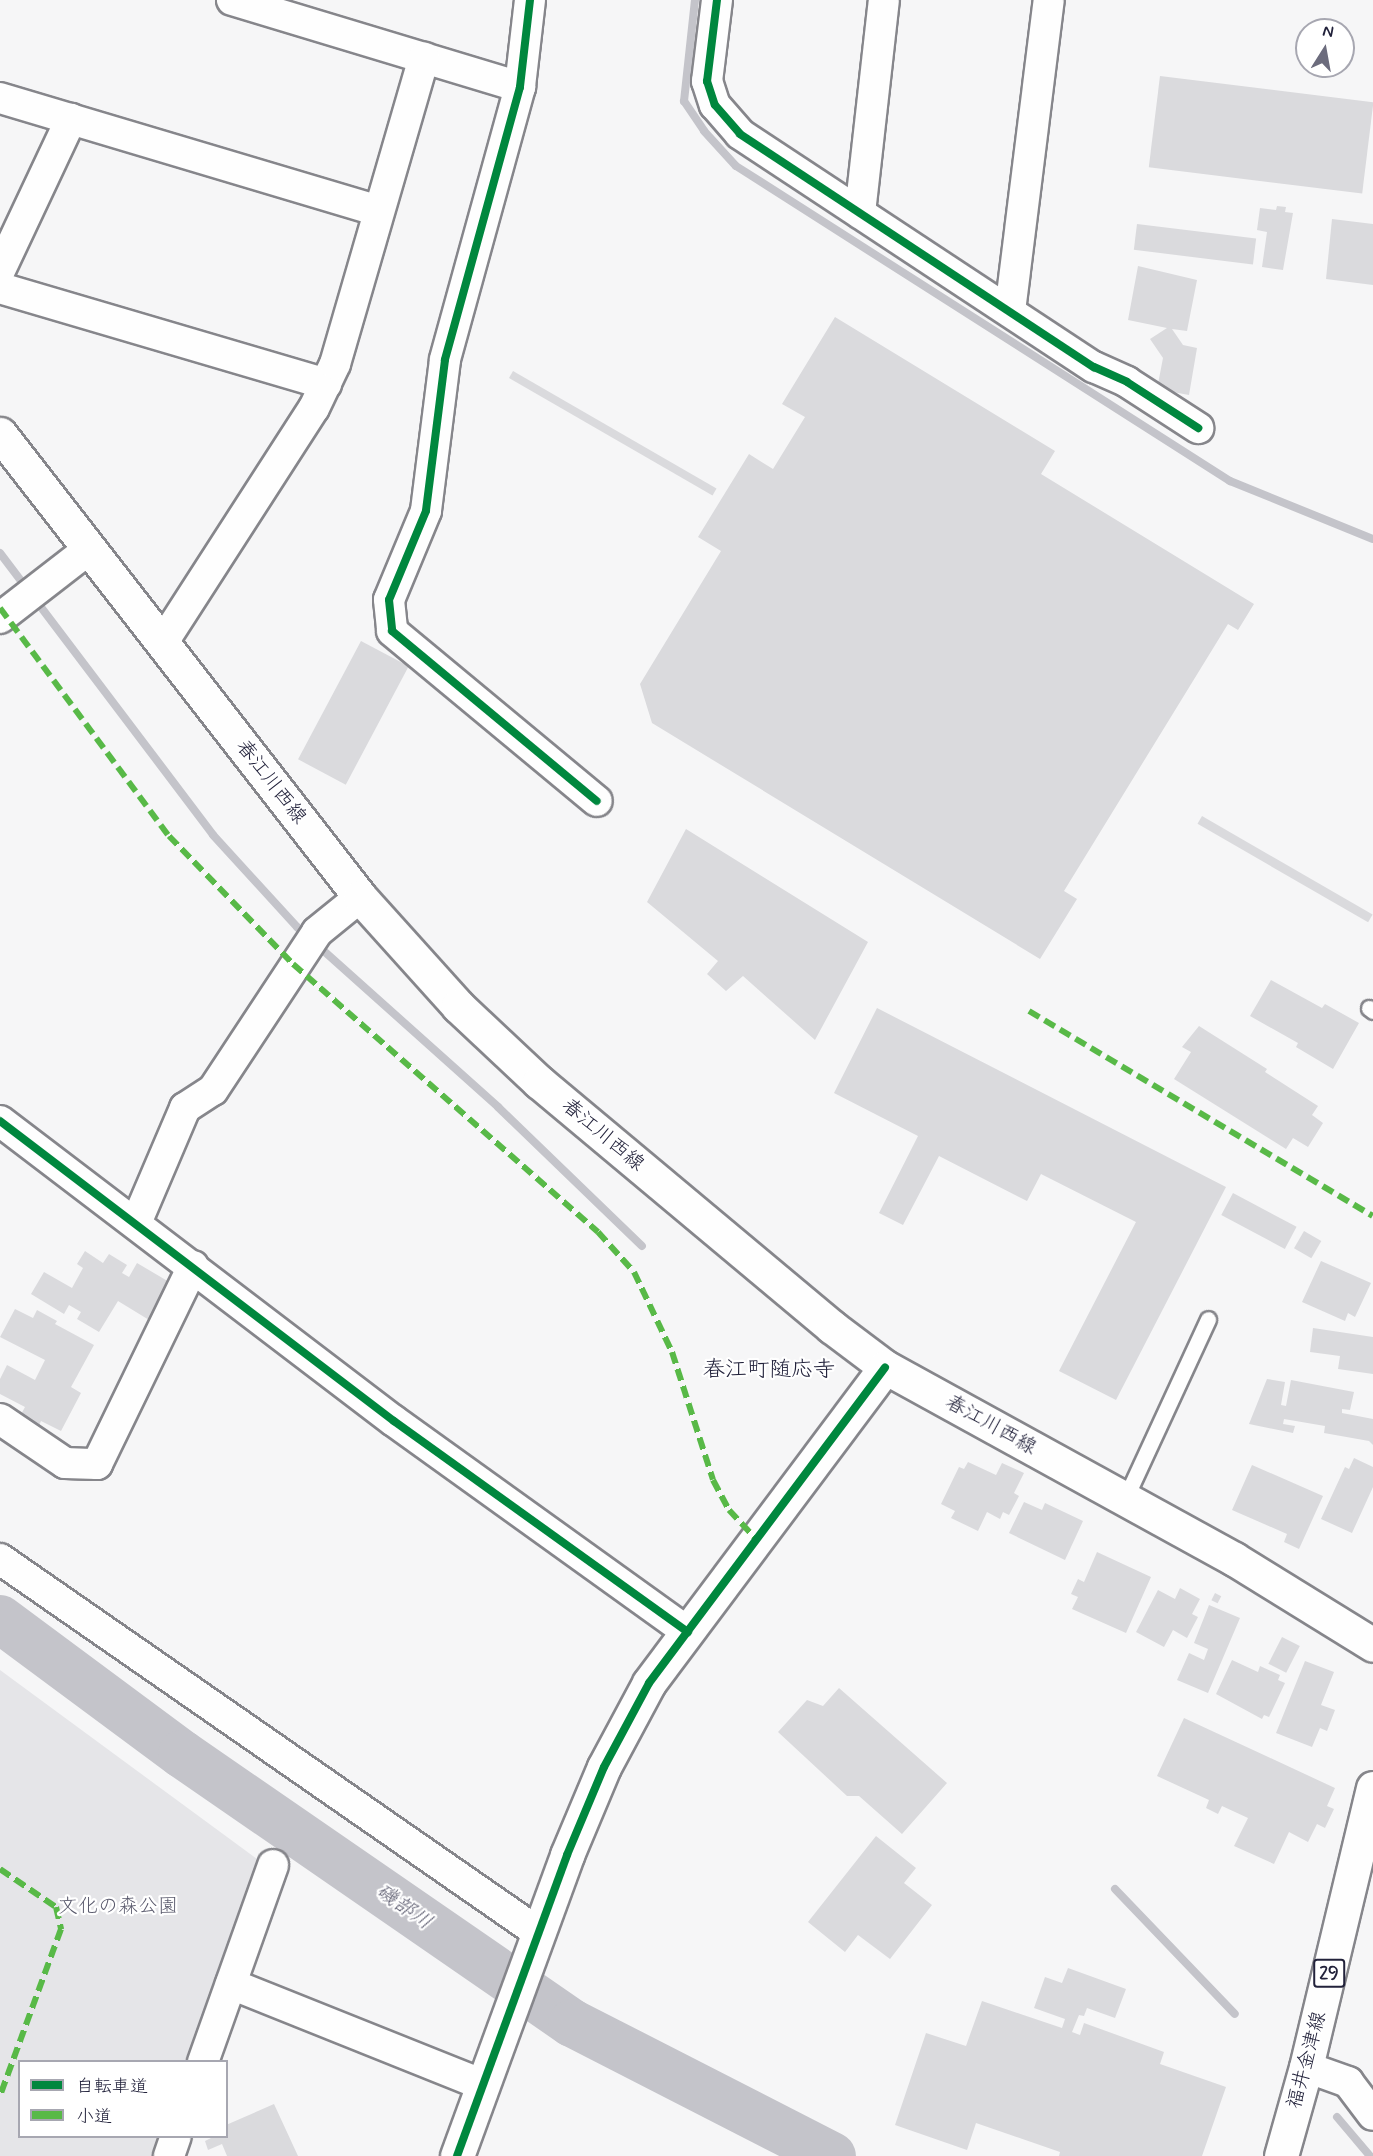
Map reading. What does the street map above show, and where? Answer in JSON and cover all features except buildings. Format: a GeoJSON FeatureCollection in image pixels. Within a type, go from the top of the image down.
{"type":"FeatureCollection","features":[{"type":"Feature","properties":{"kind":"main road","name":"春江川西線"},"geometry":{"type":"LineString","coordinates":[[0,434],[360,897],[458,1006],[539,1082],[832,1327],[885,1367],[1234,1558],[1373,1645]]}},
{"type":"Feature","properties":{"kind":"main road"},"geometry":{"type":"LineString","coordinates":[[457,2156],[567,1856],[604,1767],[649,1683],[885,1367]]}},
{"type":"Feature","properties":{"kind":"main road","name":"福井金津線"},"geometry":{"type":"LineString","coordinates":[[1281,2156],[1306,2067],[1373,1788]]}},
{"type":"Feature","properties":{"kind":"street"},"geometry":{"type":"LineString","coordinates":[[232,0],[520,87]]}},
{"type":"Feature","properties":{"kind":"street"},"geometry":{"type":"LineString","coordinates":[[531,0],[520,87],[445,360],[426,511],[389,600],[392,631],[597,801]]}},
{"type":"Feature","properties":{"kind":"street"},"geometry":{"type":"LineString","coordinates":[[717,0],[707,81],[715,105],[740,134],[1094,367],[1127,382],[1198,428]]}},
{"type":"Feature","properties":{"kind":"street"},"geometry":{"type":"LineString","coordinates":[[860,213],[884,0]]}},
{"type":"Feature","properties":{"kind":"street"},"geometry":{"type":"LineString","coordinates":[[1010,311],[1049,0]]}},
{"type":"Feature","properties":{"kind":"street"},"geometry":{"type":"LineString","coordinates":[[163,642],[314,408],[335,364],[424,58]]}},
{"type":"Feature","properties":{"kind":"street"},"geometry":{"type":"LineString","coordinates":[[0,98],[379,211]]}},
{"type":"Feature","properties":{"kind":"street"},"geometry":{"type":"LineString","coordinates":[[0,270],[71,119]]}},
{"type":"Feature","properties":{"kind":"street"},"geometry":{"type":"LineString","coordinates":[[0,288],[326,384]]}},
{"type":"Feature","properties":{"kind":"street"},"geometry":{"type":"LineString","coordinates":[[6,612],[89,549]]}},
{"type":"Feature","properties":{"kind":"street"},"geometry":{"type":"LineString","coordinates":[[136,1223],[185,1108],[213,1090],[297,959],[317,933],[360,897]]}},
{"type":"Feature","properties":{"kind":"street"},"geometry":{"type":"LineString","coordinates":[[0,1120],[394,1421],[688,1632]]}},
{"type":"Feature","properties":{"kind":"street"},"geometry":{"type":"LineString","coordinates":[[0,1419],[65,1463],[98,1464],[193,1266]]}},
{"type":"Feature","properties":{"kind":"street"},"geometry":{"type":"LineString","coordinates":[[0,1559],[539,1933]]}},
{"type":"Feature","properties":{"kind":"street"},"geometry":{"type":"LineString","coordinates":[[203,2060],[273,1865]]}},
{"type":"Feature","properties":{"kind":"street"},"geometry":{"type":"LineString","coordinates":[[231,1983],[483,2085]]}},
{"type":"Feature","properties":{"kind":"street"},"geometry":{"type":"LineString","coordinates":[[1306,2067],[1348,2082],[1373,2115]]}},
{"type":"Feature","properties":{"kind":"street"},"geometry":{"type":"LineString","coordinates":[[169,2156],[175,2138]]}},
{"type":"Feature","properties":{"kind":"lane"},"geometry":{"type":"LineString","coordinates":[[1125,1499],[1208,1319]]}},
{"type":"Feature","properties":{"kind":"shaded area","name":"文化の森公園"},"geometry":{"type":"Polygon","coordinates":[[[0,1670],[261,1862],[187,2060],[18,2060],[18,2138],[159,2138],[152,2156],[0,2156],[0,1670]]]}},
{"type":"Feature","properties":{"kind":"waterway"},"geometry":{"type":"LineString","coordinates":[[695,0],[684,101],[704,131],[736,166],[1230,481],[1373,539]]}},
{"type":"Feature","properties":{"kind":"waterway"},"geometry":{"type":"LineString","coordinates":[[0,553],[213,835],[297,927],[498,1107],[642,1246]]}},
{"type":"Feature","properties":{"kind":"waterway","name":"磯部川"},"geometry":{"type":"LineString","coordinates":[[0,1619],[182,1754],[572,2023],[832,2156]]}},
{"type":"Feature","properties":{"kind":"waterway"},"geometry":{"type":"LineString","coordinates":[[1115,1889],[1235,2014]]}},
{"type":"Feature","properties":{"kind":"waterway"},"geometry":{"type":"LineString","coordinates":[[1337,2117],[1370,2156]]}},
{"type":"Feature","properties":{"kind":"marked path"},"geometry":{"type":"LineString","coordinates":[[0,608],[169,836],[293,964],[598,1232],[634,1272],[672,1352],[713,1480],[729,1510],[756,1539]]}},
{"type":"Feature","properties":{"kind":"marked path"},"geometry":{"type":"LineString","coordinates":[[1029,1011],[1373,1216]]}},
{"type":"Feature","properties":{"kind":"marked path"},"geometry":{"type":"LineString","coordinates":[[0,1869],[56,1907],[61,1929],[0,2096]]}},
{"type":"Feature","properties":{"kind":"cycle path"},"geometry":{"type":"LineString","coordinates":[[530,0],[520,87],[445,360],[426,511],[389,600],[392,631],[597,801]]}},
{"type":"Feature","properties":{"kind":"cycle path"},"geometry":{"type":"LineString","coordinates":[[717,0],[707,81],[715,105],[740,134],[1094,367],[1127,382],[1198,428]]}},
{"type":"Feature","properties":{"kind":"cycle path"},"geometry":{"type":"LineString","coordinates":[[0,1121],[394,1421],[688,1632]]}},
{"type":"Feature","properties":{"kind":"cycle path"},"geometry":{"type":"LineString","coordinates":[[457,2156],[567,1855],[604,1767],[649,1683],[885,1367]]}},
{"type":"Feature","properties":{"kind":"district","name":"春江町随応寺"},"geometry":{"type":"Point","coordinates":[769,1371]}}]}
